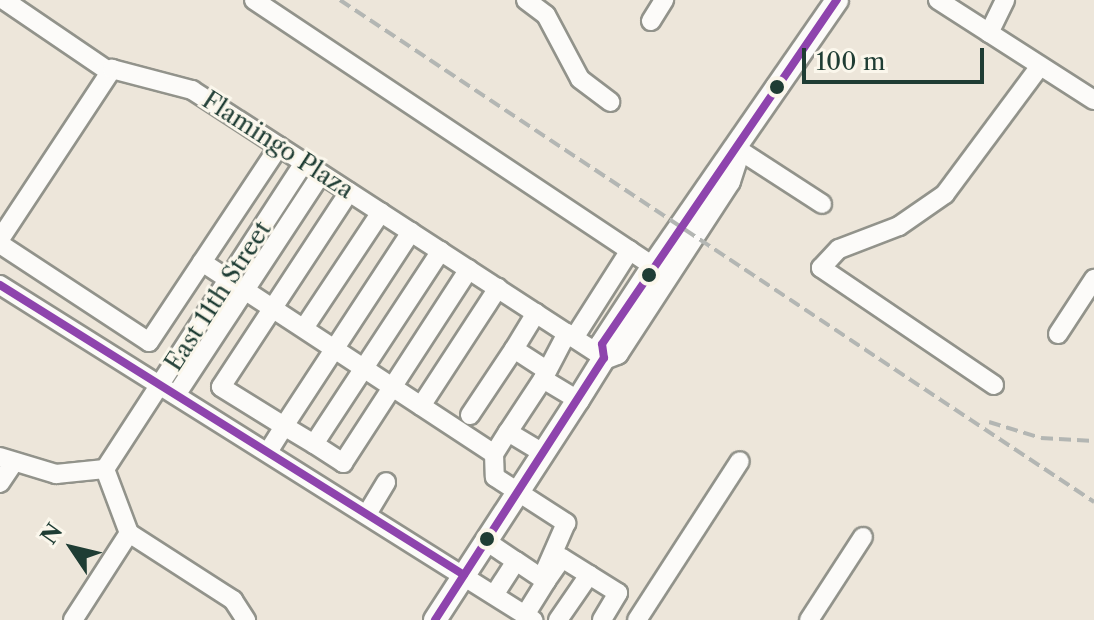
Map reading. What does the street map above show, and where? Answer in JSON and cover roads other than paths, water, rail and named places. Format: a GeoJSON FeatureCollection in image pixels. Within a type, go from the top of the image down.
{"type":"FeatureCollection","features":[{"type":"Feature","properties":{"kind":"main road"},"geometry":{"type":"LineString","coordinates":[[604,358],[602,344],[653,266],[729,181],[739,150],[831,2]]}},
{"type":"Feature","properties":{"kind":"main road"},"geometry":{"type":"LineString","coordinates":[[435,620],[604,358],[617,353],[686,231]]}},
{"type":"Feature","properties":{"kind":"street"},"geometry":{"type":"LineString","coordinates":[[4,0],[110,72],[0,242],[149,342],[279,146]]}},
{"type":"Feature","properties":{"kind":"street"},"geometry":{"type":"LineString","coordinates":[[254,0],[653,266]]}},
{"type":"Feature","properties":{"kind":"street"},"geometry":{"type":"LineString","coordinates":[[526,0],[546,15],[580,79],[610,102]]}},
{"type":"Feature","properties":{"kind":"street"},"geometry":{"type":"LineString","coordinates":[[651,21],[664,0]]}},
{"type":"Feature","properties":{"kind":"street"},"geometry":{"type":"LineString","coordinates":[[938,0],[1094,100]]}},
{"type":"Feature","properties":{"kind":"street"},"geometry":{"type":"LineString","coordinates":[[989,33],[1005,0]]}},
{"type":"Feature","properties":{"kind":"street"},"geometry":{"type":"LineString","coordinates":[[994,385],[821,268],[839,249],[899,226],[945,194],[1040,66]]}},
{"type":"Feature","properties":{"kind":"street","name":"Flamingo Plaza"},"geometry":{"type":"LineString","coordinates":[[110,72],[192,90],[604,358]]}},
{"type":"Feature","properties":{"kind":"street"},"geometry":{"type":"LineString","coordinates":[[739,150],[822,204]]}},
{"type":"Feature","properties":{"kind":"street","name":"East 11th Street"},"geometry":{"type":"LineString","coordinates":[[105,469],[168,390],[228,280],[304,162]]}},
{"type":"Feature","properties":{"kind":"street"},"geometry":{"type":"LineString","coordinates":[[168,390],[245,290],[321,174]]}},
{"type":"Feature","properties":{"kind":"street"},"geometry":{"type":"LineString","coordinates":[[349,192],[221,387],[343,463],[469,269]]}},
{"type":"Feature","properties":{"kind":"street"},"geometry":{"type":"LineString","coordinates":[[304,328],[381,212]]}},
{"type":"Feature","properties":{"kind":"street"},"geometry":{"type":"LineString","coordinates":[[268,452],[411,232]]}},
{"type":"Feature","properties":{"kind":"street"},"geometry":{"type":"LineString","coordinates":[[0,285],[529,617],[566,523],[495,477],[494,454],[570,335],[630,250]]}},
{"type":"Feature","properties":{"kind":"street"},"geometry":{"type":"LineString","coordinates":[[314,444],[441,251]]}},
{"type":"Feature","properties":{"kind":"street"},"geometry":{"type":"LineString","coordinates":[[202,262],[494,454]]}},
{"type":"Feature","properties":{"kind":"street"},"geometry":{"type":"LineString","coordinates":[[1058,334],[1094,279]]}},
{"type":"Feature","properties":{"kind":"street"},"geometry":{"type":"LineString","coordinates":[[421,406],[498,288]]}},
{"type":"Feature","properties":{"kind":"street"},"geometry":{"type":"LineString","coordinates":[[470,415],[536,313]]}},
{"type":"Feature","properties":{"kind":"street"},"geometry":{"type":"LineString","coordinates":[[514,349],[578,400]]}},
{"type":"Feature","properties":{"kind":"street"},"geometry":{"type":"LineString","coordinates":[[508,432],[543,453]]}},
{"type":"Feature","properties":{"kind":"street"},"geometry":{"type":"LineString","coordinates":[[0,483],[6,461],[56,474],[105,469],[129,533],[233,600],[246,620]]}},
{"type":"Feature","properties":{"kind":"street"},"geometry":{"type":"LineString","coordinates":[[637,620],[740,461]]}},
{"type":"Feature","properties":{"kind":"street"},"geometry":{"type":"LineString","coordinates":[[367,514],[386,482]]}},
{"type":"Feature","properties":{"kind":"street"},"geometry":{"type":"LineString","coordinates":[[73,620],[129,533]]}},
{"type":"Feature","properties":{"kind":"street"},"geometry":{"type":"LineString","coordinates":[[809,620],[863,537]]}},
{"type":"Feature","properties":{"kind":"street"},"geometry":{"type":"LineString","coordinates":[[486,541],[544,579]]}},
{"type":"Feature","properties":{"kind":"street"},"geometry":{"type":"LineString","coordinates":[[544,579],[562,558],[618,593],[602,620]]}},
{"type":"Feature","properties":{"kind":"street"},"geometry":{"type":"LineString","coordinates":[[494,595],[516,561]]}},
{"type":"Feature","properties":{"kind":"street"},"geometry":{"type":"LineString","coordinates":[[558,620],[589,575]]}},
{"type":"Feature","properties":{"kind":"railway"},"geometry":{"type":"LineString","coordinates":[[340,0],[1094,502]]}},
{"type":"Feature","properties":{"kind":"railway"},"geometry":{"type":"LineString","coordinates":[[989,422],[1041,438],[1094,441]]}}]}
